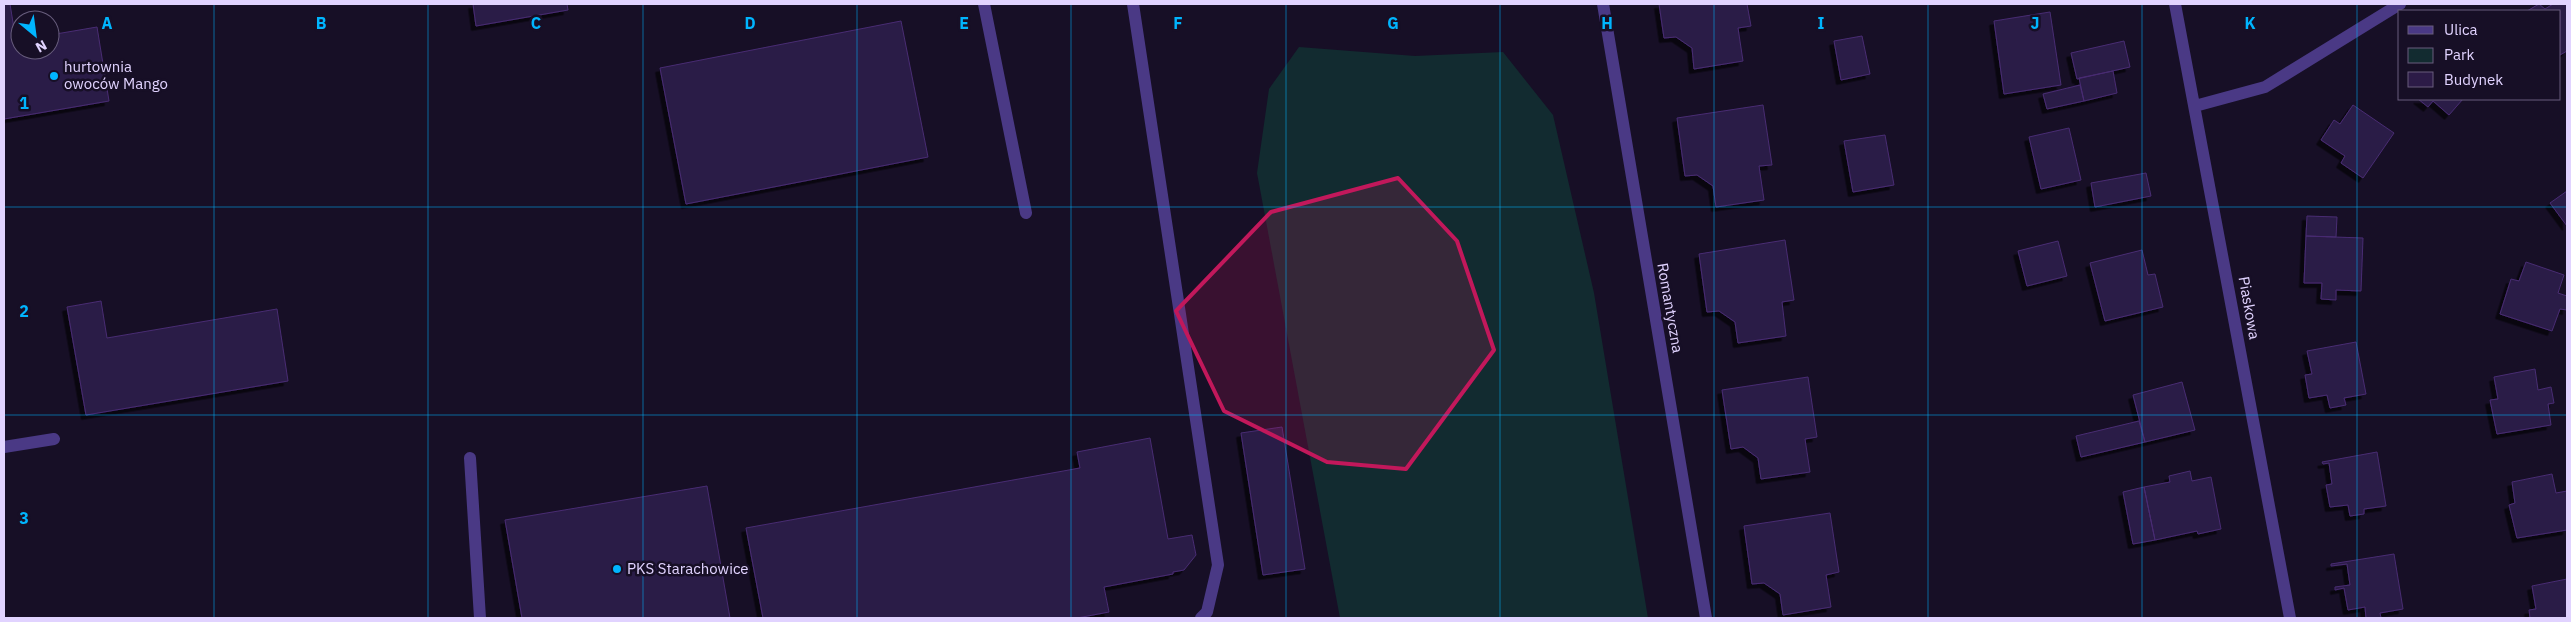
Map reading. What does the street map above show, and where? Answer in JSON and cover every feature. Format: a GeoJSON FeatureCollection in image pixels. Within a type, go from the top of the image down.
{"type":"FeatureCollection","features":[{"type":"Feature","properties":{"kind":"street"},"geometry":{"type":"LineString","coordinates":[[984,4],[1026,213]]}},
{"type":"Feature","properties":{"kind":"street"},"geometry":{"type":"LineString","coordinates":[[1133,4],[1218,565],[1207,612],[1202,618]]}},
{"type":"Feature","properties":{"kind":"street","name":"Romantyczna"},"geometry":{"type":"LineString","coordinates":[[1603,4],[1706,618]]}},
{"type":"Feature","properties":{"kind":"street","name":"Piaskowa"},"geometry":{"type":"LineString","coordinates":[[2176,4],[2290,618]]}},
{"type":"Feature","properties":{"kind":"street"},"geometry":{"type":"LineString","coordinates":[[2195,106],[2265,87],[2400,4]]}},
{"type":"Feature","properties":{"kind":"street"},"geometry":{"type":"LineString","coordinates":[[4,447],[54,439]]}},
{"type":"Feature","properties":{"kind":"street"},"geometry":{"type":"LineString","coordinates":[[470,458],[480,618]]}},
{"type":"Feature","properties":{"kind":"highlighted area"},"geometry":{"type":"Polygon","coordinates":[[[1398,178],[1457,241],[1494,350],[1406,469],[1327,462],[1224,411],[1176,311],[1271,212],[1398,178]]]}},
{"type":"Feature","properties":{"kind":"green space"},"geometry":{"type":"Polygon","coordinates":[[[1299,47],[1415,56],[1503,52],[1553,115],[1594,293],[1648,618],[1340,618],[1257,173],[1269,89],[1299,47]]]}},
{"type":"Feature","properties":{"kind":"building","name":"hurtownia owoców Mango"},"geometry":{"type":"Polygon","coordinates":[[[4,4],[10,4],[11,10],[10,60],[60,60],[60,33],[97,27],[109,101],[4,119],[4,4]]]}},
{"type":"Feature","properties":{"kind":"building"},"geometry":{"type":"Polygon","coordinates":[[[473,4],[567,4],[568,10],[476,26],[473,4]]]}},
{"type":"Feature","properties":{"kind":"building"},"geometry":{"type":"Polygon","coordinates":[[[1659,4],[1747,4],[1751,26],[1738,28],[1743,61],[1694,69],[1692,48],[1676,37],[1664,38],[1659,4]]]}},
{"type":"Feature","properties":{"kind":"building"},"geometry":{"type":"Polygon","coordinates":[[[2539,4],[2545,9],[2553,4],[2567,4],[2567,51],[2561,54],[2561,10],[2529,10],[2539,4]]]}},
{"type":"Feature","properties":{"kind":"building"},"geometry":{"type":"Polygon","coordinates":[[[2050,12],[2061,85],[2004,94],[1994,21],[2050,12]]]}},
{"type":"Feature","properties":{"kind":"building"},"geometry":{"type":"Polygon","coordinates":[[[901,21],[928,157],[686,204],[660,68],[901,21]]]}},
{"type":"Feature","properties":{"kind":"building"},"geometry":{"type":"Polygon","coordinates":[[[1862,36],[1870,74],[1841,80],[1834,41],[1862,36]]]}},
{"type":"Feature","properties":{"kind":"building"},"geometry":{"type":"Polygon","coordinates":[[[2124,41],[2130,67],[2077,79],[2071,53],[2124,41]]]}},
{"type":"Feature","properties":{"kind":"building"},"geometry":{"type":"Polygon","coordinates":[[[2113,71],[2117,93],[2084,101],[2079,78],[2113,71]]]}},
{"type":"Feature","properties":{"kind":"building"},"geometry":{"type":"Polygon","coordinates":[[[2080,85],[2084,101],[2047,109],[2043,94],[2080,85]]]}},
{"type":"Feature","properties":{"kind":"building"},"geometry":{"type":"Polygon","coordinates":[[[2419,100],[2462,100],[2449,115],[2433,101],[2428,107],[2419,100]]]}},
{"type":"Feature","properties":{"kind":"building"},"geometry":{"type":"Polygon","coordinates":[[[1763,105],[1772,165],[1759,166],[1764,200],[1716,207],[1713,186],[1697,175],[1685,176],[1677,118],[1763,105]]]}},
{"type":"Feature","properties":{"kind":"building"},"geometry":{"type":"Polygon","coordinates":[[[2353,105],[2394,133],[2363,178],[2341,163],[2345,156],[2321,140],[2334,120],[2340,124],[2353,105]]]}},
{"type":"Feature","properties":{"kind":"building"},"geometry":{"type":"Polygon","coordinates":[[[2069,128],[2081,180],[2041,189],[2029,137],[2069,128]]]}},
{"type":"Feature","properties":{"kind":"building"},"geometry":{"type":"Polygon","coordinates":[[[1885,135],[1894,185],[1853,192],[1844,141],[1885,135]]]}},
{"type":"Feature","properties":{"kind":"building"},"geometry":{"type":"Polygon","coordinates":[[[2146,173],[2151,196],[2095,207],[2091,183],[2146,173]]]}},
{"type":"Feature","properties":{"kind":"building"},"geometry":{"type":"Polygon","coordinates":[[[2567,191],[2567,226],[2550,203],[2567,191]]]}},
{"type":"Feature","properties":{"kind":"building"},"geometry":{"type":"Polygon","coordinates":[[[2307,216],[2337,217],[2336,237],[2306,236],[2307,216]]]}},
{"type":"Feature","properties":{"kind":"building"},"geometry":{"type":"Polygon","coordinates":[[[2306,236],[2363,238],[2361,291],[2336,290],[2336,300],[2321,299],[2322,283],[2304,283],[2306,236]]]}},
{"type":"Feature","properties":{"kind":"building"},"geometry":{"type":"Polygon","coordinates":[[[1785,240],[1794,300],[1782,302],[1786,336],[1738,343],[1735,322],[1719,311],[1707,312],[1699,254],[1785,240]]]}},
{"type":"Feature","properties":{"kind":"building"},"geometry":{"type":"Polygon","coordinates":[[[2058,241],[2067,276],[2027,286],[2018,251],[2058,241]]]}},
{"type":"Feature","properties":{"kind":"building"},"geometry":{"type":"Polygon","coordinates":[[[2142,250],[2148,275],[2155,274],[2163,307],[2105,321],[2090,263],[2142,250]]]}},
{"type":"Feature","properties":{"kind":"building"},"geometry":{"type":"Polygon","coordinates":[[[2526,262],[2564,275],[2558,293],[2567,296],[2567,310],[2560,309],[2552,331],[2500,314],[2511,279],[2519,281],[2526,262]]]}},
{"type":"Feature","properties":{"kind":"building"},"geometry":{"type":"Polygon","coordinates":[[[101,301],[107,338],[277,309],[288,381],[86,415],[67,307],[101,301]]]}},
{"type":"Feature","properties":{"kind":"building"},"geometry":{"type":"Polygon","coordinates":[[[2356,342],[2366,394],[2344,398],[2346,405],[2330,408],[2327,395],[2309,398],[2305,375],[2312,374],[2307,351],[2356,342]]]}},
{"type":"Feature","properties":{"kind":"building"},"geometry":{"type":"Polygon","coordinates":[[[2535,369],[2538,390],[2551,387],[2554,403],[2548,404],[2551,425],[2497,434],[2490,400],[2498,399],[2494,377],[2535,369]]]}},
{"type":"Feature","properties":{"kind":"building"},"geometry":{"type":"Polygon","coordinates":[[[1808,377],[1817,437],[1805,439],[1810,472],[1761,479],[1758,458],[1743,447],[1731,449],[1722,390],[1808,377]]]}},
{"type":"Feature","properties":{"kind":"building"},"geometry":{"type":"Polygon","coordinates":[[[2182,382],[2195,430],[2145,442],[2133,395],[2182,382]]]}},
{"type":"Feature","properties":{"kind":"building"},"geometry":{"type":"Polygon","coordinates":[[[2139,421],[2145,442],[2081,457],[2076,436],[2139,421]]]}},
{"type":"Feature","properties":{"kind":"building"},"geometry":{"type":"Polygon","coordinates":[[[1282,427],[1305,569],[1263,575],[1241,433],[1282,427]]]}},
{"type":"Feature","properties":{"kind":"building"},"geometry":{"type":"Polygon","coordinates":[[[1150,438],[1168,539],[1192,535],[1196,555],[1184,570],[1173,572],[1173,574],[1104,587],[1109,612],[1077,618],[763,618],[746,528],[1080,468],[1077,452],[1150,438]]]}},
{"type":"Feature","properties":{"kind":"building"},"geometry":{"type":"Polygon","coordinates":[[[2377,452],[2386,506],[2364,509],[2364,514],[2350,516],[2348,505],[2330,507],[2326,485],[2332,484],[2329,463],[2323,464],[2322,462],[2377,452]]]}},
{"type":"Feature","properties":{"kind":"building"},"geometry":{"type":"Polygon","coordinates":[[[2190,471],[2192,481],[2211,477],[2221,529],[2198,534],[2197,531],[2155,540],[2144,487],[2170,482],[2169,476],[2190,471]]]}},
{"type":"Feature","properties":{"kind":"building"},"geometry":{"type":"Polygon","coordinates":[[[2552,474],[2556,493],[2567,491],[2567,530],[2517,538],[2509,505],[2515,503],[2512,482],[2552,474]]]}},
{"type":"Feature","properties":{"kind":"building","name":"PKS Starachowice"},"geometry":{"type":"Polygon","coordinates":[[[707,486],[730,618],[522,618],[505,520],[707,486]]]}},
{"type":"Feature","properties":{"kind":"building"},"geometry":{"type":"Polygon","coordinates":[[[2144,487],[2155,540],[2133,544],[2123,492],[2144,487]]]}},
{"type":"Feature","properties":{"kind":"building"},"geometry":{"type":"Polygon","coordinates":[[[1830,513],[1839,572],[1826,575],[1831,607],[1783,615],[1780,594],[1764,583],[1752,584],[1744,526],[1830,513]]]}},
{"type":"Feature","properties":{"kind":"building"},"geometry":{"type":"Polygon","coordinates":[[[2394,554],[2403,609],[2380,613],[2381,618],[2366,618],[2365,607],[2348,610],[2344,588],[2335,590],[2335,587],[2350,585],[2347,564],[2331,566],[2331,564],[2394,554]]]}},
{"type":"Feature","properties":{"kind":"building"},"geometry":{"type":"Polygon","coordinates":[[[2567,579],[2567,618],[2530,618],[2529,610],[2536,609],[2532,586],[2567,579]]]}},
{"type":"Feature","properties":{"kind":"place","name":"hurtownia owoców Mango"},"geometry":{"type":"Point","coordinates":[54,76]}},
{"type":"Feature","properties":{"kind":"place","name":"PKS Starachowice"},"geometry":{"type":"Point","coordinates":[617,569]}}]}
